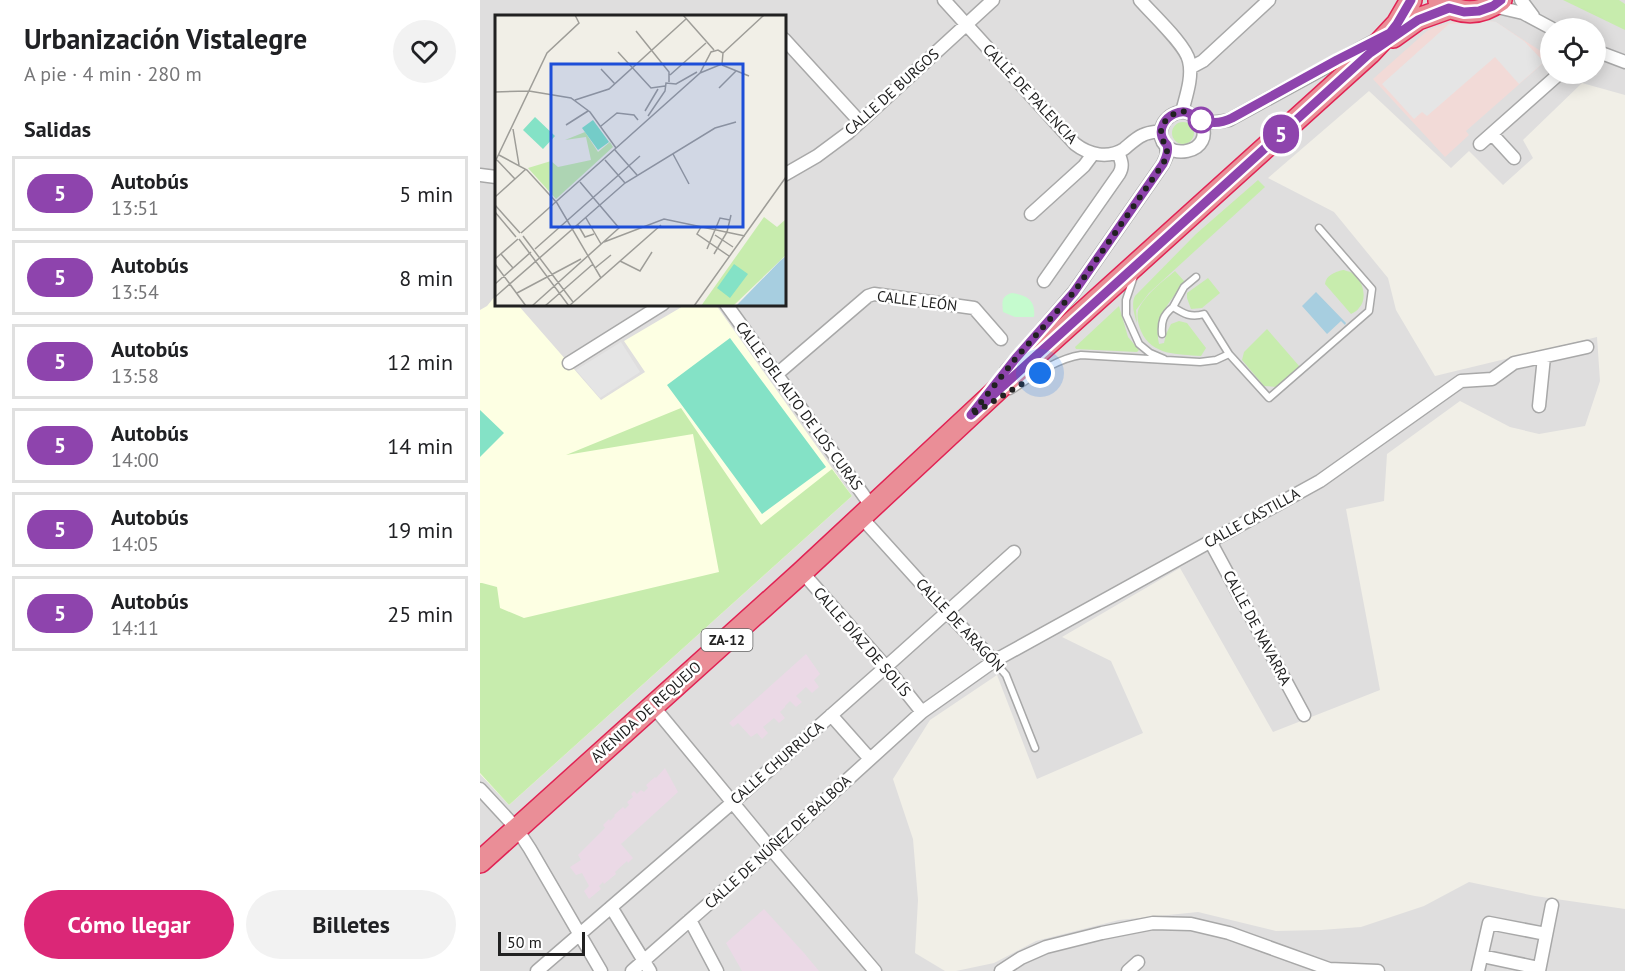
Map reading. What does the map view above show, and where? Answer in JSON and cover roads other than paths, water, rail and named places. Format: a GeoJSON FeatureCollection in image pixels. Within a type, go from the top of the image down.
{"type":"FeatureCollection","features":[{"type":"Feature","properties":{"kind":"highway","name":"AVENIDA DE REQUEJO"},"geometry":{"type":"LineString","coordinates":[[480,862],[802,572],[971,415],[1370,53],[1397,24],[1411,0]]}},
{"type":"Feature","properties":{"kind":"highway","name":"ZA-12"},"geometry":{"type":"LineString","coordinates":[[1444,4],[1464,12],[1479,11],[1497,3]]}},
{"type":"Feature","properties":{"kind":"highway","name":"AVENIDA DE REQUEJO"},"geometry":{"type":"LineString","coordinates":[[1370,53],[1444,4]]}},
{"type":"Feature","properties":{"kind":"street","name":"CALLE DE PALENCIA"},"geometry":{"type":"LineString","coordinates":[[944,0],[1077,145],[1093,154],[1118,152]]}},
{"type":"Feature","properties":{"kind":"street","name":"CALLE DE BURGOS"},"geometry":{"type":"LineString","coordinates":[[786,174],[824,151],[860,122],[993,0]]}},
{"type":"Feature","properties":{"kind":"street"},"geometry":{"type":"LineString","coordinates":[[1140,0],[1185,50],[1188,57],[1190,68],[1188,87],[1182,112]]}},
{"type":"Feature","properties":{"kind":"street"},"geometry":{"type":"LineString","coordinates":[[1190,68],[1203,61],[1269,0]]}},
{"type":"Feature","properties":{"kind":"street"},"geometry":{"type":"LineString","coordinates":[[1521,0],[1536,19]]}},
{"type":"Feature","properties":{"kind":"street"},"geometry":{"type":"LineString","coordinates":[[1497,3],[1540,21]]}},
{"type":"Feature","properties":{"kind":"street"},"geometry":{"type":"LineString","coordinates":[[1198,118],[1203,127],[1203,135],[1201,141],[1193,149],[1181,152],[1166,145],[1161,131],[1164,123],[1175,113],[1192,114],[1209,122],[1229,120],[1390,33]]}},
{"type":"Feature","properties":{"kind":"street"},"geometry":{"type":"LineString","coordinates":[[786,41],[860,122]]}},
{"type":"Feature","properties":{"kind":"street"},"geometry":{"type":"LineString","coordinates":[[1606,55],[1625,62]]}},
{"type":"Feature","properties":{"kind":"street"},"geometry":{"type":"LineString","coordinates":[[1480,144],[1548,84]]}},
{"type":"Feature","properties":{"kind":"street"},"geometry":{"type":"LineString","coordinates":[[1044,281],[1122,169],[1118,152],[1143,134],[1161,131]]}},
{"type":"Feature","properties":{"kind":"street"},"geometry":{"type":"LineString","coordinates":[[1492,134],[1514,158]]}},
{"type":"Feature","properties":{"kind":"street"},"geometry":{"type":"LineString","coordinates":[[971,415],[1016,358],[1082,282],[1163,164],[1167,155],[1166,145]]}},
{"type":"Feature","properties":{"kind":"street"},"geometry":{"type":"LineString","coordinates":[[1031,214],[1084,166],[1093,154]]}},
{"type":"Feature","properties":{"kind":"street"},"geometry":{"type":"LineString","coordinates":[[480,175],[495,177]]}},
{"type":"Feature","properties":{"kind":"street","name":"CALLE LEÓN"},"geometry":{"type":"LineString","coordinates":[[777,374],[868,296],[874,294],[974,308],[1001,339]]}},
{"type":"Feature","properties":{"kind":"street"},"geometry":{"type":"LineString","coordinates":[[569,363],[660,306]]}},
{"type":"Feature","properties":{"kind":"street","name":"CALLE DEL ALTO DE LOS CURAS"},"geometry":{"type":"LineString","coordinates":[[727,306],[777,374],[866,512]]}},
{"type":"Feature","properties":{"kind":"street","name":"CALLE CASTILLA"},"geometry":{"type":"LineString","coordinates":[[922,712],[993,661],[1320,481],[1461,381],[1492,379],[1514,363],[1587,347]]}},
{"type":"Feature","properties":{"kind":"street"},"geometry":{"type":"LineString","coordinates":[[1539,406],[1544,357]]}},
{"type":"Feature","properties":{"kind":"street","name":"CALLE DE ARAGÓN"},"geometry":{"type":"LineString","coordinates":[[866,512],[947,612],[993,661]]}},
{"type":"Feature","properties":{"kind":"street","name":"CALLE DE NAVARRA"},"geometry":{"type":"LineString","coordinates":[[1210,541],[1304,715]]}},
{"type":"Feature","properties":{"kind":"street","name":"CALLE CHURRUCA"},"geometry":{"type":"LineString","coordinates":[[537,971],[733,802],[1014,552]]}},
{"type":"Feature","properties":{"kind":"street","name":"CALLE DÍAZ DE SOLÍS"},"geometry":{"type":"LineString","coordinates":[[802,572],[886,667],[922,712]]}},
{"type":"Feature","properties":{"kind":"street"},"geometry":{"type":"LineString","coordinates":[[653,706],[875,971]]}},
{"type":"Feature","properties":{"kind":"street","name":"CALLE DE NÚÑEZ DE BALBOA"},"geometry":{"type":"LineString","coordinates":[[632,971],[647,966],[690,920],[922,712]]}},
{"type":"Feature","properties":{"kind":"street"},"geometry":{"type":"LineString","coordinates":[[831,715],[870,759]]}},
{"type":"Feature","properties":{"kind":"street"},"geometry":{"type":"LineString","coordinates":[[480,789],[517,829],[601,971]]}},
{"type":"Feature","properties":{"kind":"street"},"geometry":{"type":"LineString","coordinates":[[1482,956],[1539,969],[1552,905]]}},
{"type":"Feature","properties":{"kind":"street"},"geometry":{"type":"LineString","coordinates":[[611,907],[647,966]]}},
{"type":"Feature","properties":{"kind":"street"},"geometry":{"type":"LineString","coordinates":[[690,920],[717,971]]}},
{"type":"Feature","properties":{"kind":"street"},"geometry":{"type":"LineString","coordinates":[[1001,971],[1021,958],[1046,947],[1153,923],[1191,924],[1229,933],[1329,969],[1378,971]]}},
{"type":"Feature","properties":{"kind":"street"},"geometry":{"type":"LineString","coordinates":[[1478,971],[1489,923],[1546,934]]}},
{"type":"Feature","properties":{"kind":"street"},"geometry":{"type":"LineString","coordinates":[[1128,971],[1138,962]]}},
{"type":"Feature","properties":{"kind":"lane"},"geometry":{"type":"LineString","coordinates":[[1173,307],[1185,315],[1204,314],[1229,354],[1269,398],[1369,311],[1372,289],[1319,228]]}},
{"type":"Feature","properties":{"kind":"lane"},"geometry":{"type":"LineString","coordinates":[[1143,260],[1131,282],[1126,300],[1126,315],[1139,344],[1150,353],[1167,361]]}},
{"type":"Feature","properties":{"kind":"lane"},"geometry":{"type":"LineString","coordinates":[[1162,334],[1162,320],[1173,307],[1184,286],[1196,277]]}},
{"type":"Feature","properties":{"kind":"lane","name":"AVENIDA DE REQUEJO"},"geometry":{"type":"LineString","coordinates":[[971,415],[1070,356],[1208,362],[1229,354]]}},
{"type":"Feature","properties":{"kind":"lane","name":"CALLE DE ARAGÓN"},"geometry":{"type":"LineString","coordinates":[[993,661],[1006,675],[1035,748]]}},
{"type":"Feature","properties":{"kind":"water"},"geometry":{"type":"Polygon","coordinates":[[[1316,292],[1346,323],[1345,325],[1341,321],[1327,334],[1302,306],[1316,292]]]}}]}
